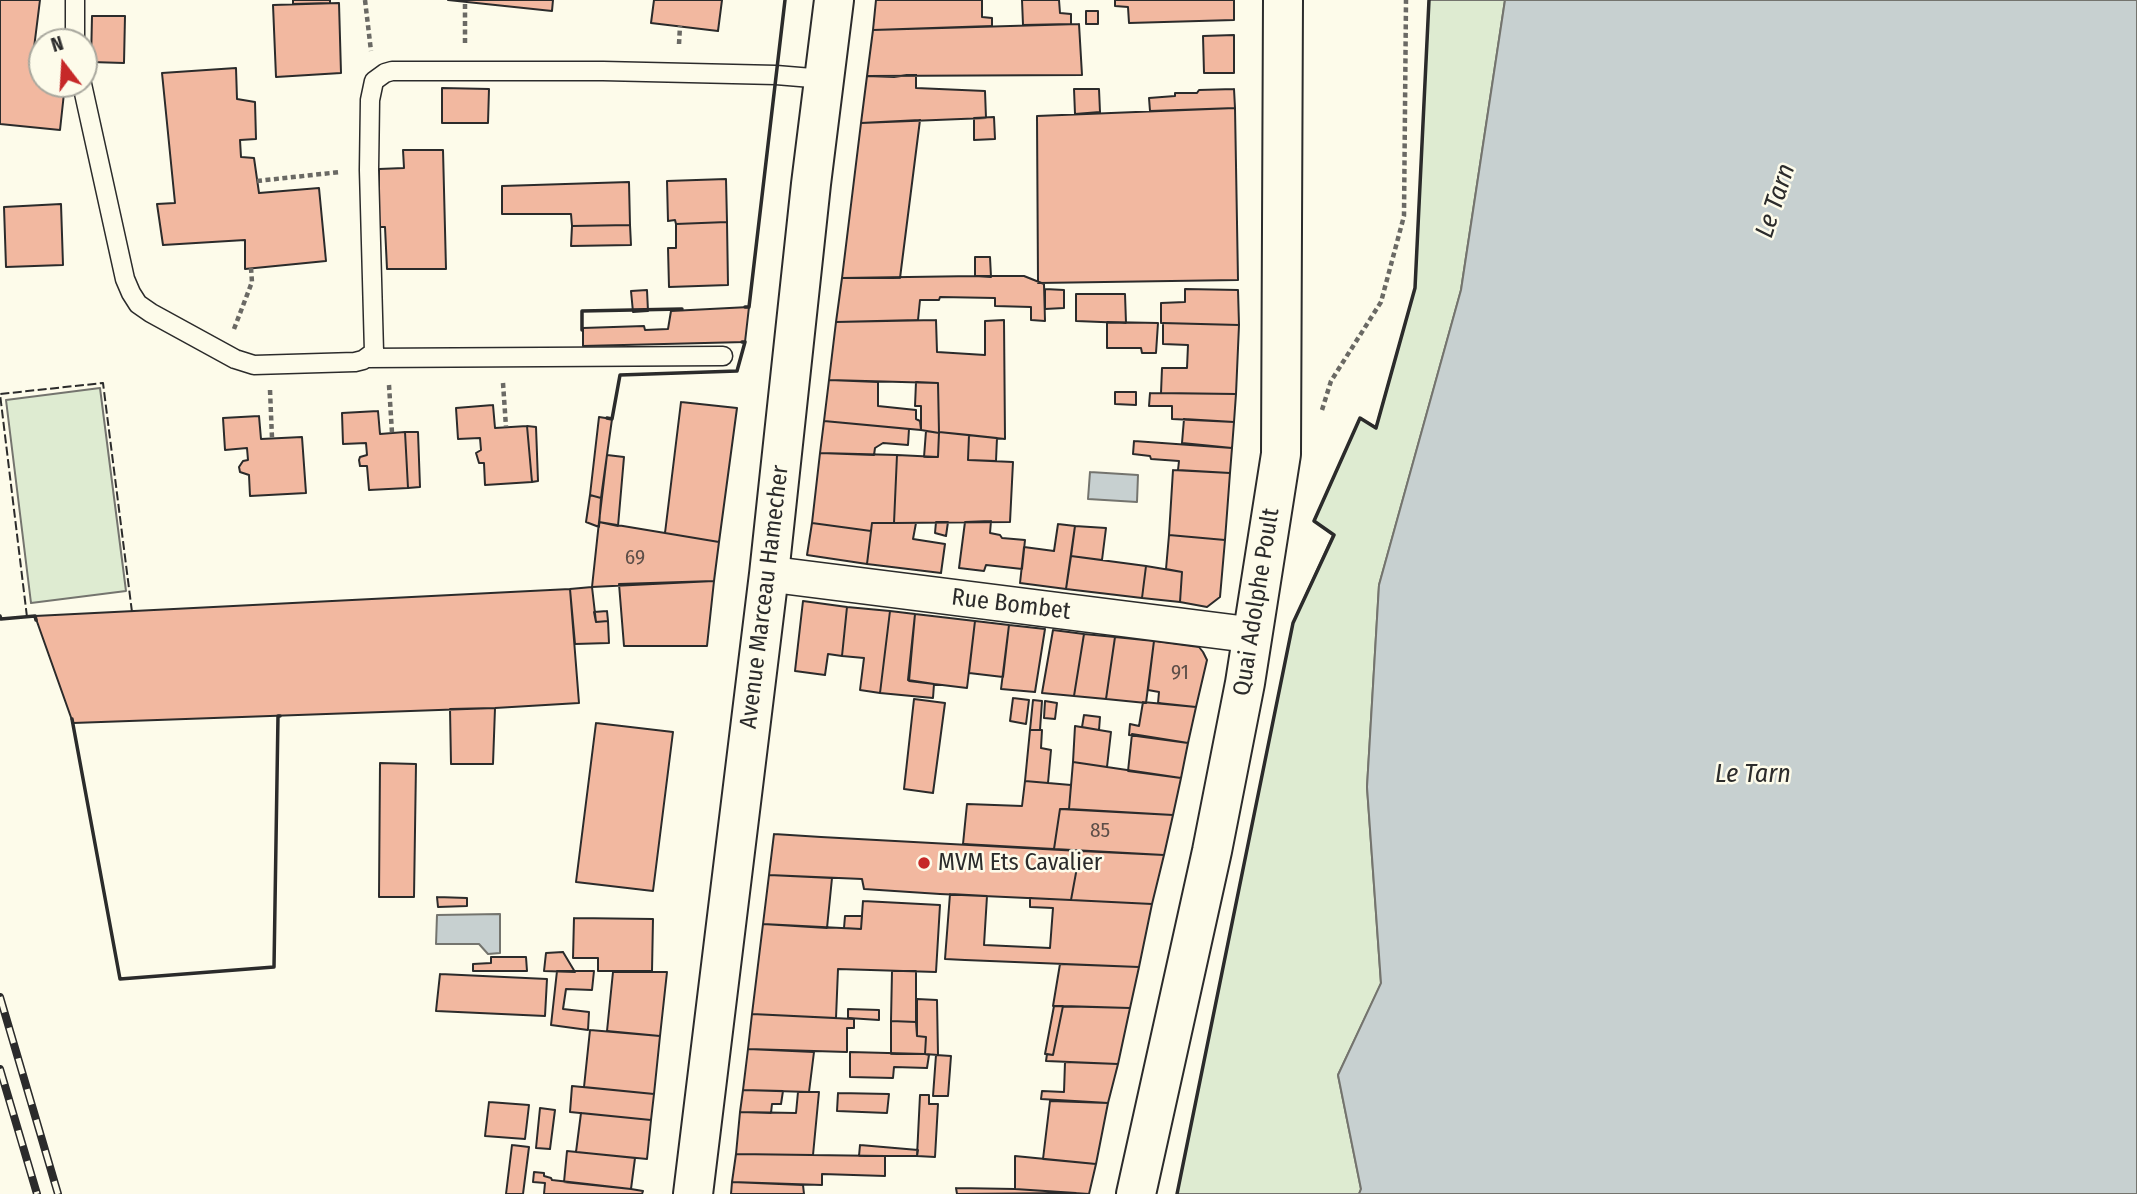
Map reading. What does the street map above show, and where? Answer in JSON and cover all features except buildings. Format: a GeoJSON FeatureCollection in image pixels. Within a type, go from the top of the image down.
{"type":"FeatureCollection","features":[{"type":"Feature","properties":{"kind":"main road","name":"Avenue Marceau Hamecher"},"geometry":{"type":"LineString","coordinates":[[693,1194],[769,574],[811,184],[834,0]]}},
{"type":"Feature","properties":{"kind":"main road","name":"Quai Adolphe Poult"},"geometry":{"type":"LineString","coordinates":[[1136,1194],[1212,851],[1252,635],[1281,454],[1283,0]]}},
{"type":"Feature","properties":{"kind":"street","name":"Rue Bombet"},"geometry":{"type":"LineString","coordinates":[[769,574],[1252,635]]}},
{"type":"Feature","properties":{"kind":"lane"},"geometry":{"type":"LineString","coordinates":[[75,0],[75,28]]}},
{"type":"Feature","properties":{"kind":"lane"},"geometry":{"type":"LineString","coordinates":[[85,98],[125,279],[138,304],[244,363],[355,362],[366,358],[376,347],[369,170],[370,100],[374,81],[379,76],[392,71],[603,71],[775,75],[824,79]]}},
{"type":"Feature","properties":{"kind":"lane"},"geometry":{"type":"LineString","coordinates":[[366,358],[723,356]]}},
{"type":"Feature","properties":{"kind":"path"},"geometry":{"type":"LineString","coordinates":[[365,0],[374,81]]}},
{"type":"Feature","properties":{"kind":"path"},"geometry":{"type":"LineString","coordinates":[[1331,381],[1381,302],[1404,216],[1406,0]]}},
{"type":"Feature","properties":{"kind":"path"},"geometry":{"type":"LineString","coordinates":[[464,72],[465,2]]}},
{"type":"Feature","properties":{"kind":"path"},"geometry":{"type":"LineString","coordinates":[[257,181],[369,170]]}},
{"type":"Feature","properties":{"kind":"path"},"geometry":{"type":"LineString","coordinates":[[224,352],[252,282],[251,268]]}},
{"type":"Feature","properties":{"kind":"path"},"geometry":{"type":"LineString","coordinates":[[388,358],[392,433]]}},
{"type":"Feature","properties":{"kind":"path"},"geometry":{"type":"LineString","coordinates":[[502,358],[506,427]]}},
{"type":"Feature","properties":{"kind":"path"},"geometry":{"type":"LineString","coordinates":[[268,363],[272,438]]}},
{"type":"Feature","properties":{"kind":"green space"},"geometry":{"type":"Polygon","coordinates":[[[1429,0],[1505,0],[1461,290],[1379,585],[1367,787],[1381,984],[1338,1075],[1361,1189],[1359,1194],[1177,1194],[1293,623],[1333,535],[1314,521],[1360,418],[1376,427],[1415,288],[1429,0]]]}},
{"type":"Feature","properties":{"kind":"green space"},"geometry":{"type":"Polygon","coordinates":[[[100,388],[126,591],[31,603],[6,400],[100,388]]]}},
{"type":"Feature","properties":{"kind":"water","name":"Le Tarn"},"geometry":{"type":"Polygon","coordinates":[[[1505,0],[2137,0],[2137,1194],[1359,1194],[1361,1189],[1338,1075],[1381,983],[1367,787],[1379,585],[1461,290],[1505,0]]]}},
{"type":"Feature","properties":{"kind":"water"},"geometry":{"type":"Polygon","coordinates":[[[1090,472],[1138,475],[1137,502],[1088,499],[1090,472]]]}},
{"type":"Feature","properties":{"kind":"water"},"geometry":{"type":"Polygon","coordinates":[[[500,914],[500,953],[488,954],[479,944],[436,944],[437,915],[500,914]]]}},
{"type":"Feature","properties":{"kind":"railway"},"geometry":{"type":"LineString","coordinates":[[0,997],[58,1194]]}},
{"type":"Feature","properties":{"kind":"railway"},"geometry":{"type":"LineString","coordinates":[[0,1069],[37,1194]]}},
{"type":"Feature","properties":{"kind":"fence"},"geometry":{"type":"LineString","coordinates":[[27,617],[0,394],[103,383],[132,612]]}},
{"type":"Feature","properties":{"kind":"wall"},"geometry":{"type":"LineString","coordinates":[[745,307],[749,307],[785,0]]}},
{"type":"Feature","properties":{"kind":"wall"},"geometry":{"type":"LineString","coordinates":[[1177,1194],[1293,623],[1334,535],[1314,521],[1360,418],[1376,428],[1415,288],[1429,0]]}},
{"type":"Feature","properties":{"kind":"wall"},"geometry":{"type":"LineString","coordinates":[[582,330],[582,311],[682,309]]}},
{"type":"Feature","properties":{"kind":"wall"},"geometry":{"type":"LineString","coordinates":[[607,418],[612,419],[620,375],[737,371],[745,342],[742,342]]}},
{"type":"Feature","properties":{"kind":"wall"},"geometry":{"type":"LineString","coordinates":[[0,616],[1,619],[35,616],[36,620]]}},
{"type":"Feature","properties":{"kind":"wall"},"geometry":{"type":"LineString","coordinates":[[72,719],[120,979],[274,967],[280,716]]}},
{"type":"Feature","properties":{"kind":"place","name":"MVM Ets Cavalier"},"geometry":{"type":"Point","coordinates":[924,863]}}]}
